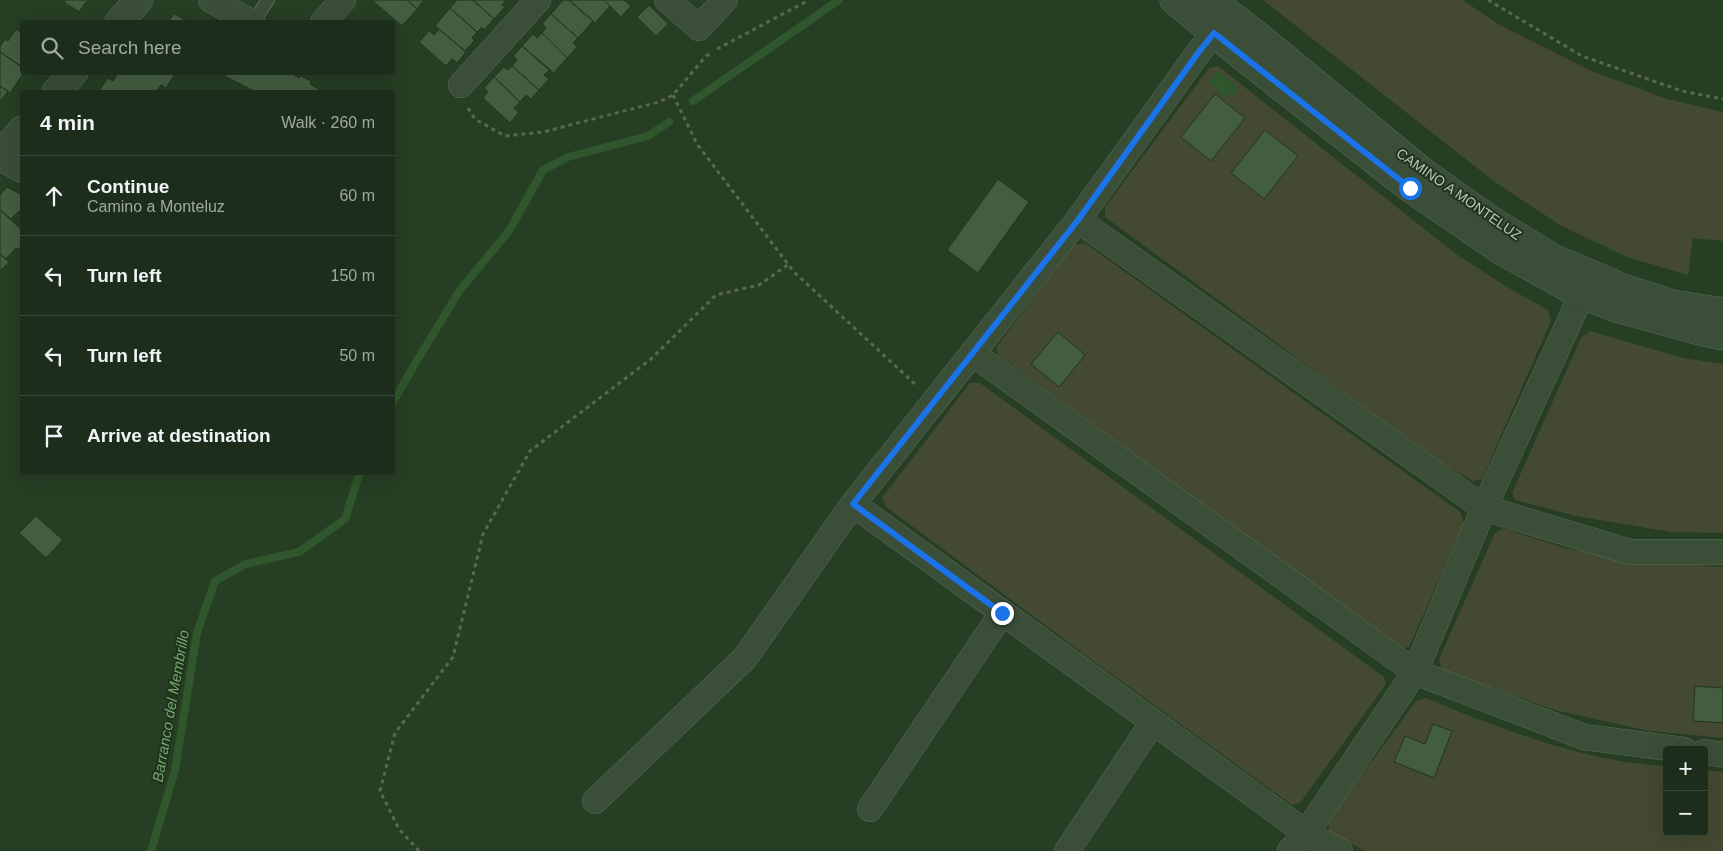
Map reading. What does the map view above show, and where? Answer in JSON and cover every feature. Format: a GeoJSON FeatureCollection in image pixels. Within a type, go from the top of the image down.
{"type":"FeatureCollection","features":[{"type":"Feature","properties":{"kind":"street"},"geometry":{"type":"LineString","coordinates":[[121,20],[139,0]]}},
{"type":"Feature","properties":{"kind":"street"},"geometry":{"type":"LineString","coordinates":[[325,20],[343,0]]}},
{"type":"Feature","properties":{"kind":"street"},"geometry":{"type":"LineString","coordinates":[[461,85],[538,0]]}},
{"type":"Feature","properties":{"kind":"street"},"geometry":{"type":"LineString","coordinates":[[667,0],[698,28],[725,0]]}},
{"type":"Feature","properties":{"kind":"street","name":"CAMINO A MONTELUZ"},"geometry":{"type":"LineString","coordinates":[[1174,0],[1218,16],[1258,36],[1423,172],[1491,220],[1553,258],[1616,308],[1723,336]]}},
{"type":"Feature","properties":{"kind":"street"},"geometry":{"type":"LineString","coordinates":[[595,800],[745,658],[853,504],[1078,220],[1198,53],[1218,16]]}},
{"type":"Feature","properties":{"kind":"street"},"geometry":{"type":"LineString","coordinates":[[58,90],[71,75]]}},
{"type":"Feature","properties":{"kind":"street"},"geometry":{"type":"LineString","coordinates":[[20,132],[0,157],[20,169]]}},
{"type":"Feature","properties":{"kind":"street"},"geometry":{"type":"LineString","coordinates":[[1078,220],[1484,508],[1630,552],[1723,552]]}},
{"type":"Feature","properties":{"kind":"street"},"geometry":{"type":"LineString","coordinates":[[1298,842],[1415,672],[1484,508],[1585,284]]}},
{"type":"Feature","properties":{"kind":"street","name":"CAMINO A MONTELUZ"},"geometry":{"type":"LineString","coordinates":[[1585,284],[1626,289],[1673,304],[1723,312]]}},
{"type":"Feature","properties":{"kind":"street"},"geometry":{"type":"LineString","coordinates":[[972,353],[1415,672],[1584,736],[1663,747]]}},
{"type":"Feature","properties":{"kind":"street"},"geometry":{"type":"LineString","coordinates":[[853,504],[1153,722],[1298,842],[1340,851]]}},
{"type":"Feature","properties":{"kind":"street"},"geometry":{"type":"LineString","coordinates":[[870,809],[1002,613]]}},
{"type":"Feature","properties":{"kind":"street"},"geometry":{"type":"LineString","coordinates":[[1067,851],[1153,722]]}},
{"type":"Feature","properties":{"kind":"street"},"geometry":{"type":"LineString","coordinates":[[1708,753],[1723,755]]}},
{"type":"Feature","properties":{"kind":"lane"},"geometry":{"type":"LineString","coordinates":[[237,11],[268,0]]}},
{"type":"Feature","properties":{"kind":"path"},"geometry":{"type":"LineString","coordinates":[[461,85],[462,98],[475,119],[505,136],[543,132],[659,102],[673,95],[706,56],[809,0]]}},
{"type":"Feature","properties":{"kind":"path"},"geometry":{"type":"LineString","coordinates":[[1488,0],[1582,56],[1682,91],[1723,99]]}},
{"type":"Feature","properties":{"kind":"path"},"geometry":{"type":"LineString","coordinates":[[673,95],[697,144],[794,272],[934,401]]}},
{"type":"Feature","properties":{"kind":"path"},"geometry":{"type":"LineString","coordinates":[[419,851],[399,829],[380,791],[395,732],[453,656],[483,534],[530,451],[651,359],[716,295],[759,285],[789,264]]}},
{"type":"Feature","properties":{"kind":"shaded area"},"geometry":{"type":"Polygon","coordinates":[[[1263,0],[1463,0],[1498,24],[1589,70],[1667,99],[1723,112],[1723,241],[1693,238],[1688,275],[1627,257],[1560,225],[1495,182],[1263,0]]]}},
{"type":"Feature","properties":{"kind":"shaded area"},"geometry":{"type":"Polygon","coordinates":[[[1218,66],[1456,254],[1507,287],[1548,310],[1551,321],[1482,479],[1473,481],[1436,460],[1105,217],[1105,207],[1209,68],[1218,66]]]}},
{"type":"Feature","properties":{"kind":"shaded area"},"geometry":{"type":"Polygon","coordinates":[[[1217,71],[1239,89],[1233,97],[1229,94],[1227,98],[1208,82],[1217,71]]]}},
{"type":"Feature","properties":{"kind":"shaded area"},"geometry":{"type":"Polygon","coordinates":[[[1085,243],[1460,512],[1464,523],[1409,647],[1400,649],[997,354],[997,346],[1074,245],[1085,243]]]}},
{"type":"Feature","properties":{"kind":"shaded area"},"geometry":{"type":"Polygon","coordinates":[[[1590,331],[1683,358],[1723,364],[1723,533],[1671,532],[1576,516],[1515,500],[1512,493],[1581,338],[1590,331]]]}},
{"type":"Feature","properties":{"kind":"shaded area"},"geometry":{"type":"Polygon","coordinates":[[[970,383],[980,383],[1384,677],[1386,684],[1300,803],[1292,805],[885,506],[882,498],[970,383]]]}},
{"type":"Feature","properties":{"kind":"shaded area"},"geometry":{"type":"Polygon","coordinates":[[[1503,528],[1564,548],[1631,560],[1723,567],[1723,738],[1649,731],[1555,710],[1442,670],[1439,659],[1495,533],[1503,528]]]}},
{"type":"Feature","properties":{"kind":"shaded area"},"geometry":{"type":"Polygon","coordinates":[[[1426,698],[1499,727],[1574,751],[1625,762],[1663,766],[1663,836],[1708,836],[1708,770],[1723,772],[1723,851],[1365,851],[1329,831],[1328,821],[1416,701],[1426,698]]]}},
{"type":"Feature","properties":{"kind":"building"},"geometry":{"type":"Polygon","coordinates":[[[65,0],[91,0],[86,2],[79,12],[64,2],[65,0]]]}},
{"type":"Feature","properties":{"kind":"building"},"geometry":{"type":"Polygon","coordinates":[[[374,0],[407,0],[417,9],[402,26],[374,0]]]}},
{"type":"Feature","properties":{"kind":"building"},"geometry":{"type":"Polygon","coordinates":[[[407,0],[424,0],[417,9],[407,0]]]}},
{"type":"Feature","properties":{"kind":"building"},"geometry":{"type":"Polygon","coordinates":[[[457,0],[473,0],[494,19],[484,30],[482,27],[477,32],[450,8],[457,0]]]}},
{"type":"Feature","properties":{"kind":"building"},"geometry":{"type":"Polygon","coordinates":[[[473,0],[506,0],[502,5],[505,7],[494,19],[473,0]]]}},
{"type":"Feature","properties":{"kind":"building"},"geometry":{"type":"Polygon","coordinates":[[[563,0],[569,0],[593,21],[578,38],[551,14],[563,0]]]}},
{"type":"Feature","properties":{"kind":"building"},"geometry":{"type":"Polygon","coordinates":[[[571,0],[604,0],[610,6],[595,23],[571,0]]]}},
{"type":"Feature","properties":{"kind":"building"},"geometry":{"type":"Polygon","coordinates":[[[604,0],[624,0],[631,6],[621,17],[604,0]]]}},
{"type":"Feature","properties":{"kind":"building"},"geometry":{"type":"Polygon","coordinates":[[[649,5],[668,24],[656,36],[637,17],[649,5]]]}},
{"type":"Feature","properties":{"kind":"building"},"geometry":{"type":"Polygon","coordinates":[[[450,8],[477,32],[472,38],[475,40],[465,51],[435,26],[450,8]]]}},
{"type":"Feature","properties":{"kind":"building"},"geometry":{"type":"Polygon","coordinates":[[[174,14],[185,20],[170,20],[174,14]]]}},
{"type":"Feature","properties":{"kind":"building"},"geometry":{"type":"Polygon","coordinates":[[[551,14],[578,38],[573,43],[577,47],[567,58],[542,33],[546,28],[542,24],[551,14]]]}},
{"type":"Feature","properties":{"kind":"building"},"geometry":{"type":"Polygon","coordinates":[[[16,29],[20,32],[20,66],[0,52],[0,47],[5,39],[8,41],[16,29]]]}},
{"type":"Feature","properties":{"kind":"building"},"geometry":{"type":"Polygon","coordinates":[[[439,29],[466,52],[457,63],[452,59],[446,66],[419,42],[429,31],[434,35],[439,29]]]}},
{"type":"Feature","properties":{"kind":"building"},"geometry":{"type":"Polygon","coordinates":[[[542,33],[567,58],[554,73],[522,46],[533,34],[537,38],[542,33]]]}},
{"type":"Feature","properties":{"kind":"building"},"geometry":{"type":"Polygon","coordinates":[[[522,46],[549,70],[544,75],[549,79],[539,90],[512,66],[517,60],[513,56],[522,46]]]}},
{"type":"Feature","properties":{"kind":"building"},"geometry":{"type":"Polygon","coordinates":[[[0,52],[20,66],[20,75],[22,75],[10,93],[0,86],[0,52]]]}},
{"type":"Feature","properties":{"kind":"building"},"geometry":{"type":"Polygon","coordinates":[[[512,66],[539,90],[531,99],[526,95],[520,102],[494,77],[504,67],[508,70],[512,66]]]}},
{"type":"Feature","properties":{"kind":"building"},"geometry":{"type":"Polygon","coordinates":[[[117,75],[174,75],[166,88],[161,85],[157,90],[99,90],[108,78],[113,81],[117,75]]]}},
{"type":"Feature","properties":{"kind":"building"},"geometry":{"type":"Polygon","coordinates":[[[223,75],[294,75],[299,78],[301,76],[311,81],[310,84],[320,90],[252,90],[223,75]]]}},
{"type":"Feature","properties":{"kind":"building"},"geometry":{"type":"Polygon","coordinates":[[[494,77],[520,102],[514,108],[519,112],[510,123],[483,98],[488,92],[484,88],[494,77]]]}},
{"type":"Feature","properties":{"kind":"building"},"geometry":{"type":"Polygon","coordinates":[[[0,86],[8,91],[0,102],[0,86]]]}},
{"type":"Feature","properties":{"kind":"building"},"geometry":{"type":"Polygon","coordinates":[[[1215,94],[1245,118],[1211,161],[1181,137],[1215,94]]]}},
{"type":"Feature","properties":{"kind":"building"},"geometry":{"type":"Polygon","coordinates":[[[1265,130],[1298,156],[1264,199],[1231,173],[1265,130]]]}},
{"type":"Feature","properties":{"kind":"building"},"geometry":{"type":"Polygon","coordinates":[[[998,179],[1029,202],[978,273],[947,250],[998,179]]]}},
{"type":"Feature","properties":{"kind":"building"},"geometry":{"type":"Polygon","coordinates":[[[7,187],[20,194],[20,212],[11,219],[0,210],[0,195],[7,187]]]}},
{"type":"Feature","properties":{"kind":"building"},"geometry":{"type":"Polygon","coordinates":[[[0,210],[20,228],[20,247],[18,250],[16,248],[6,259],[0,254],[0,210]]]}},
{"type":"Feature","properties":{"kind":"building"},"geometry":{"type":"Polygon","coordinates":[[[0,254],[9,262],[0,271],[0,254]]]}},
{"type":"Feature","properties":{"kind":"building"},"geometry":{"type":"Polygon","coordinates":[[[1058,332],[1085,355],[1059,387],[1031,364],[1058,332]]]}},
{"type":"Feature","properties":{"kind":"building"},"geometry":{"type":"Polygon","coordinates":[[[36,516],[63,540],[46,558],[19,533],[36,516]]]}},
{"type":"Feature","properties":{"kind":"building"},"geometry":{"type":"Polygon","coordinates":[[[1695,686],[1723,688],[1723,723],[1693,721],[1695,686]]]}},
{"type":"Feature","properties":{"kind":"building"},"geometry":{"type":"Polygon","coordinates":[[[1433,724],[1452,731],[1434,778],[1394,762],[1405,736],[1425,744],[1433,724]]]}},
{"type":"Feature","properties":{"kind":"waterway","name":"Barranco del Membrillo"},"geometry":{"type":"LineString","coordinates":[[693,101],[839,0]]}},
{"type":"Feature","properties":{"kind":"waterway","name":"Barranco del Membrillo"},"geometry":{"type":"LineString","coordinates":[[395,399],[460,290],[509,231],[543,170],[568,157],[648,136],[669,122]]}},
{"type":"Feature","properties":{"kind":"waterway","name":"Barranco del Membrillo"},"geometry":{"type":"LineString","coordinates":[[151,851],[175,770],[197,633],[215,581],[246,564],[299,552],[345,519],[359,475]]}},
{"type":"Feature","properties":{"kind":"route"},"geometry":{"type":"LineString","coordinates":[[1002,613],[853,504],[1078,220],[1214,33],[1410,188]]}}]}
